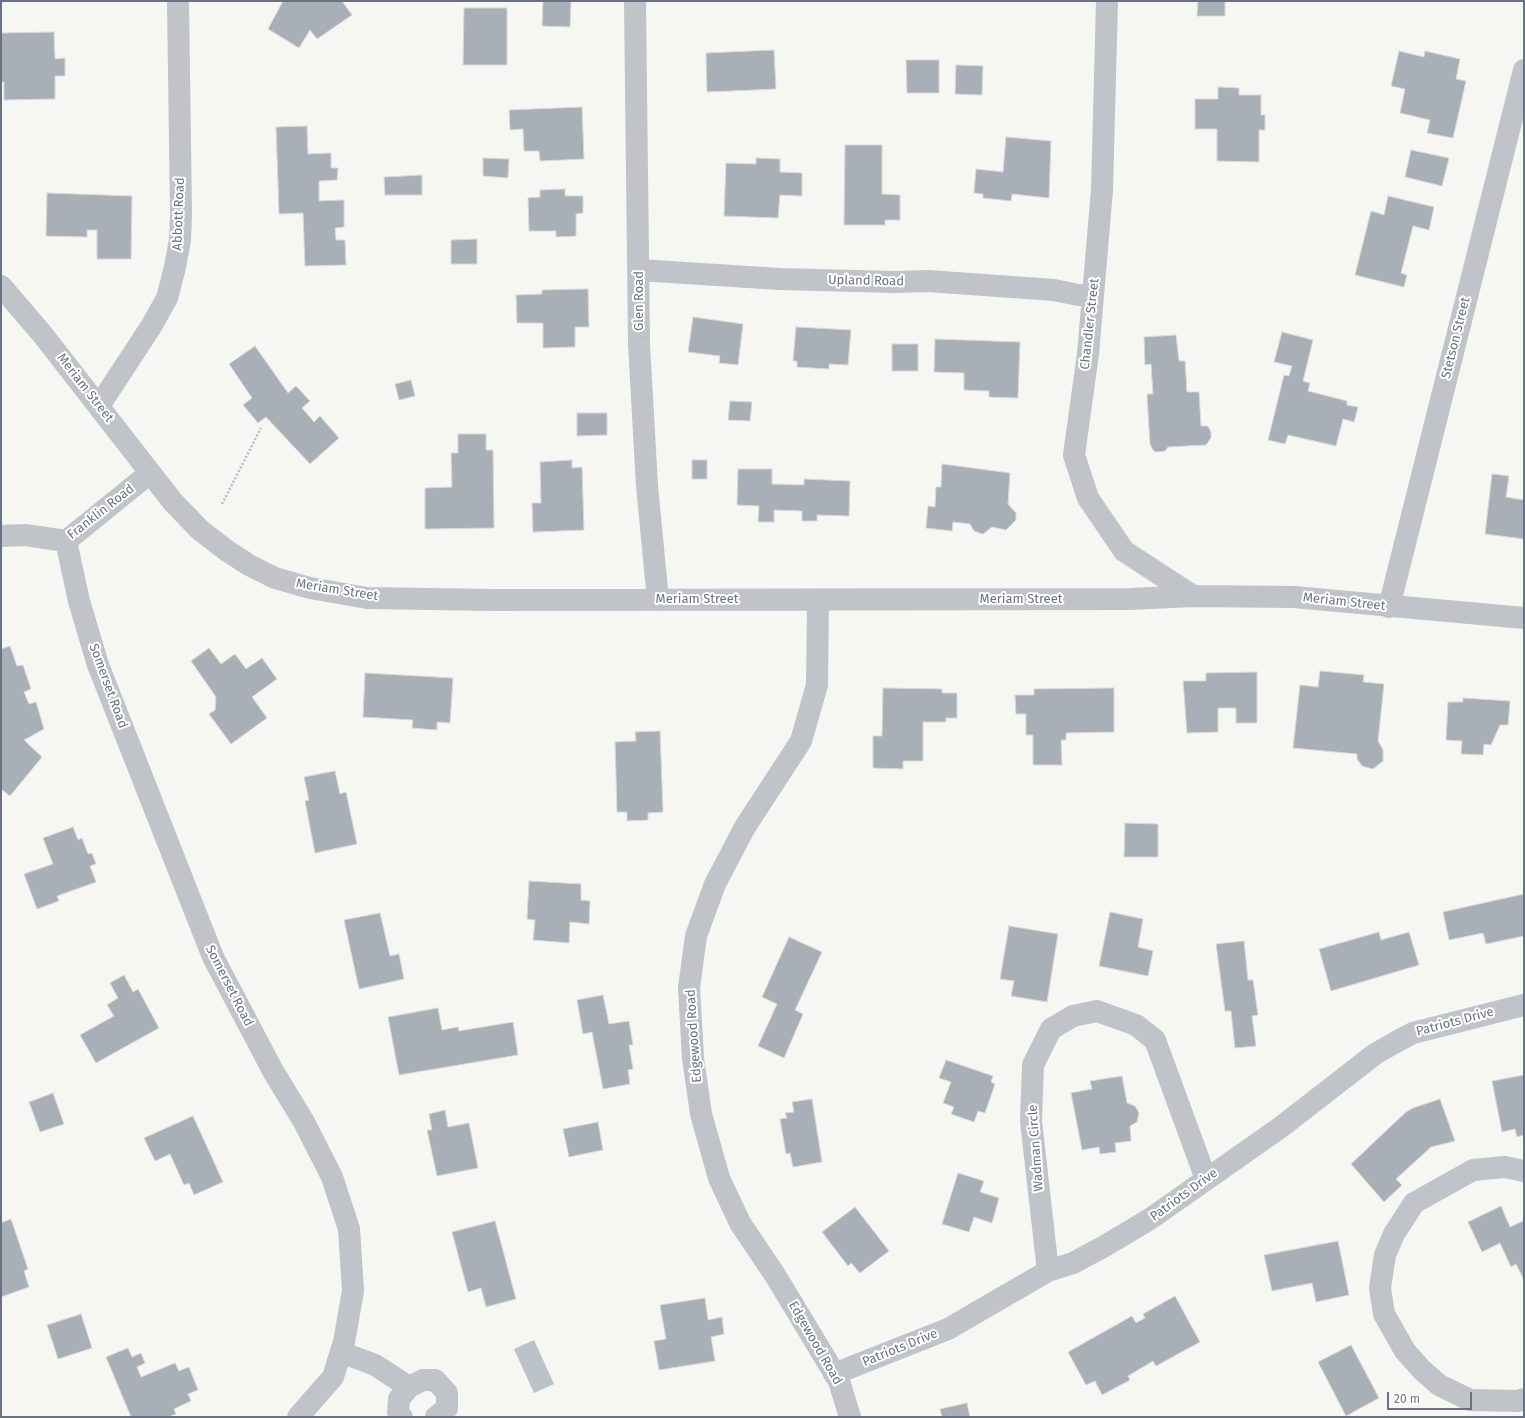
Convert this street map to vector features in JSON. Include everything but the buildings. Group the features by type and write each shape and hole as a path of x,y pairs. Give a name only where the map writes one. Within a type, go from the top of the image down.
{"street":[{"name":"Abbott Road","path":"99,406 152,325 167,298 175,268 180,240 181,214 178,1"},
{"name":"Glen Road","path":"635,1 639,344 646,466 658,600"},
{"name":"Chandler Street","path":"1107,1 1102,190 1088,354 1074,455 1088,498 1124,551 1193,596"},
{"name":"Stetson Street","path":"1389,607 1524,70"},
{"name":"Upland Road","path":"639,270 779,279 895,282 928,281 1054,290 1078,295 1093,295"},
{"name":"Meriam Street","path":"1,286 43,335 173,502 194,524 226,550 249,565 276,578 310,588 367,598 492,600 1123,599 1193,596 1294,597 1389,607 1524,618"},
{"name":"Franklin Road","path":"1,536 24,535 66,541 150,473"},
{"name":"Somerset Road","path":"66,541 77,594 98,665 213,957 272,1071 304,1122 332,1177 349,1229 353,1291 344,1342 333,1377 298,1417"},
{"name":"Edgewood Road","path":"818,600 818,685 801,741 745,827 715,884 696,936 689,988 694,1058 701,1114 719,1178 740,1223 775,1274 838,1381 850,1417"},
{"name":"Patriots Drive","path":"834,1374 948,1329 1048,1270 1072,1263 1103,1247 1150,1219 1281,1127 1375,1054 1396,1042 1413,1033 1524,1005"},
{"name":"Wadman Circle","path":"1048,1270 1031,1121 1033,1065 1051,1029 1073,1016 1097,1011 1136,1025 1155,1040 1206,1179"},
{"path":"1524,1171 1505,1168 1473,1170 1414,1203 1394,1234 1384,1255 1380,1288 1384,1314 1405,1351 1422,1370 1440,1385 1470,1400 1518,1402 1524,1399"},
{"path":"341,1352 375,1365 409,1388"},
{"path":"402,1417 398,1412 399,1399 409,1388 423,1380 434,1380 447,1393 447,1408 436,1417"}],"path":[{"path":"222,504 261,428"}],"shaded area":[{"path":"534,1340 554,1384 534,1393 514,1349"}]}
